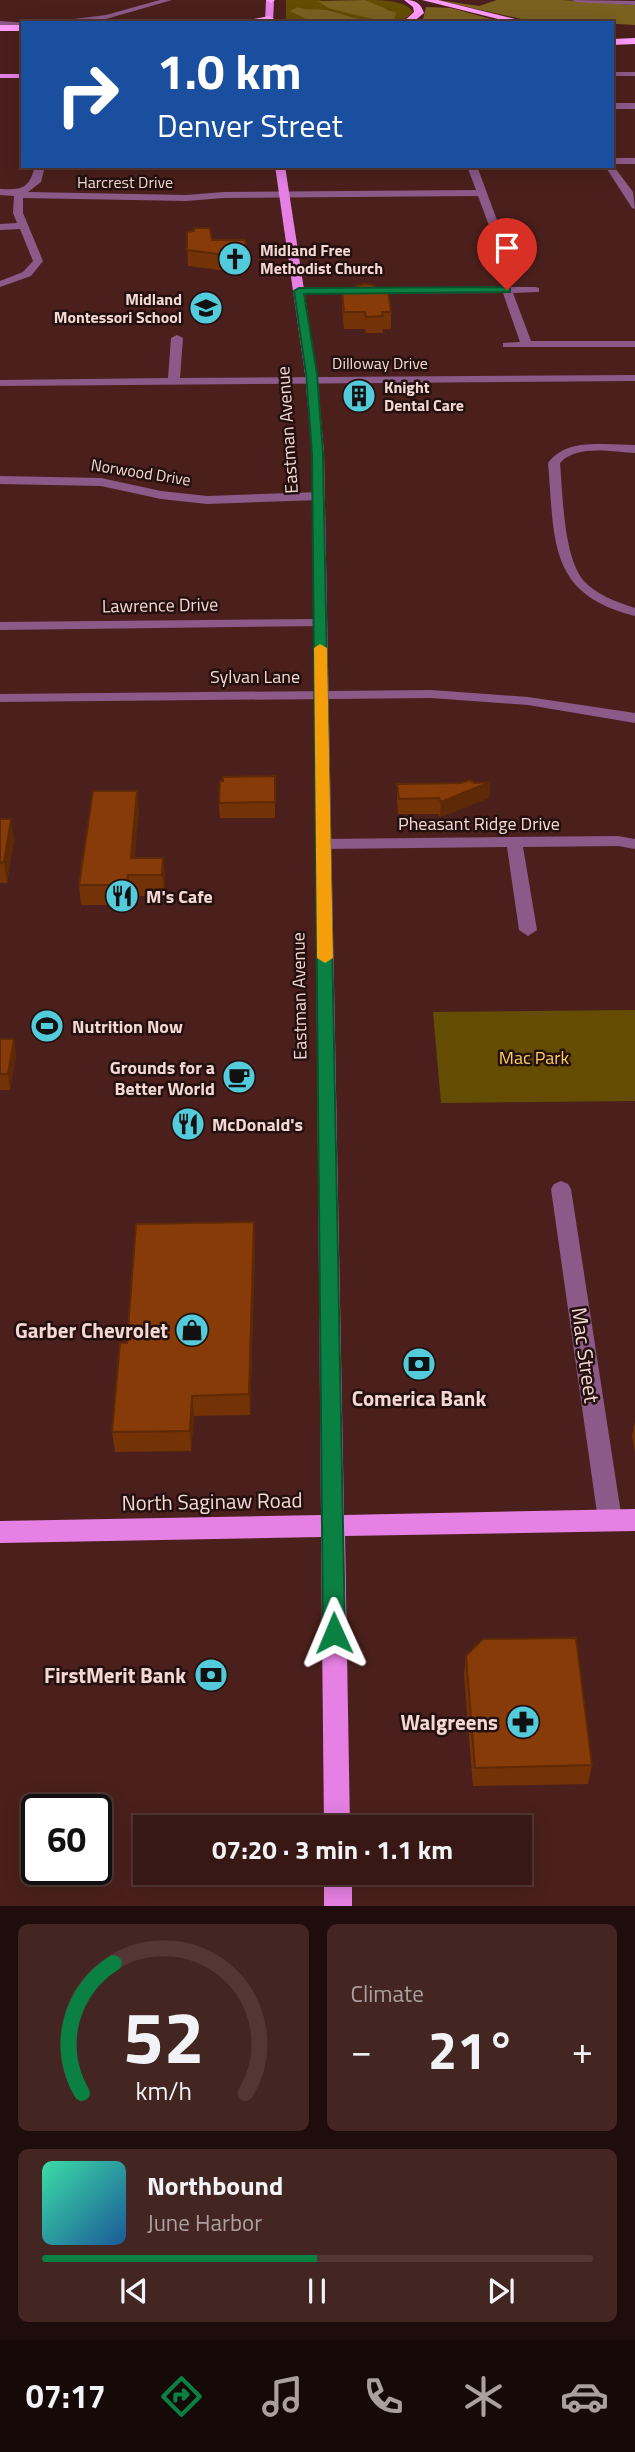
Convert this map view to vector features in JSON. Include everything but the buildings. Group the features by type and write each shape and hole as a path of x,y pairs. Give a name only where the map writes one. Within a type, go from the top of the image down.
{"highway":[{"path":"408,0 417,6 419,13 409,21"},
{"path":"426,0 518,21"},
{"path":"0,26 21,25"},
{"path":"614,32 635,36"},
{"path":"0,34 21,34"},
{"path":"614,40 635,36"}],"main road":[{"path":"269,21 270,0"},
{"path":"0,76 21,76"},
{"name":"Eastman Avenue","path":"280,168 312,379 318,496 337,1815"},
{"name":"North Saginaw Road","path":"0,1531 635,1520"},
{"path":"338,1885 338,1906"}],"street":[{"path":"70,21 106,18 168,0"},
{"path":"576,0 635,3"},
{"path":"614,74 635,74"},
{"path":"614,106 635,106"},
{"path":"614,161 635,161"},
{"path":"0,197 19,195 36,182 40,168"},
{"path":"473,168 499,239"},
{"path":"610,168 635,206"},
{"path":"0,192 19,195"},
{"name":"Harcrest Drive","path":"19,195 186,198 285,194 482,193"},
{"path":"5,282 30,271 38,261 22,226 17,208 19,195"},
{"path":"0,227 22,226"},
{"path":"507,290 527,345"},
{"path":"299,291 534,290"},
{"path":"174,381 177,338"},
{"path":"507,345 635,344"},
{"name":"Dilloway Drive","path":"0,383 635,378"},
{"path":"635,449 577,449 564,452 554,463 560,517 570,569 577,581 592,595 635,612"},
{"name":"Norwood Drive","path":"0,480 100,482 161,495 207,500 318,496"},
{"name":"Lawrence Drive","path":"0,626 320,623"},
{"name":"Sylvan Lane","path":"0,698 430,694 485,697 635,718"},
{"name":"Pheasant Ridge Drive","path":"323,844 618,841 635,844"},
{"path":"514,842 528,930"},
{"name":"Mac Street","path":"561,1189 610,1520"}],"green space":[{"path":"286,0 319,0 374,18 362,19 328,10 298,7 293,12 308,21 286,21"},
{"path":"365,0 399,3 413,12 404,20 392,21 394,20 391,10"},
{"name":"Mac Park","path":"635,1010 635,1101 441,1103 433,1012"}],"shaded area":[{"path":"365,0 396,13 392,21 304,21 308,20 290,11 298,7 323,9 355,18 372,19 328,8 318,1"},
{"path":"437,0 479,6 497,0 562,0 635,5 635,25 614,24 614,21 530,21"},
{"path":"426,7 451,8 499,21 426,21 423,19"}],"slow traffic":[{"path":"320,648 325,958"}],"place":[{"name":"Midland Free Methodist Church","path":"235,259"},
{"name":"Midland Montessori School","path":"206,308"},
{"name":"Knight Dental Care","path":"359,396"},
{"name":"M's Cafe","path":"122,896"},
{"name":"Nutrition Now","path":"47,1026"},
{"name":"Grounds for a Better World","path":"239,1077"},
{"name":"McDonald's","path":"188,1124"},
{"name":"Garber Chevrolet","path":"192,1330"},
{"name":"Comerica Bank","path":"419,1364"},
{"name":"FirstMerit Bank","path":"211,1675"},
{"name":"Walgreens","path":"523,1722"}],"route":[{"path":"334,1633 318,453 316,413 299,291 507,290"}]}
